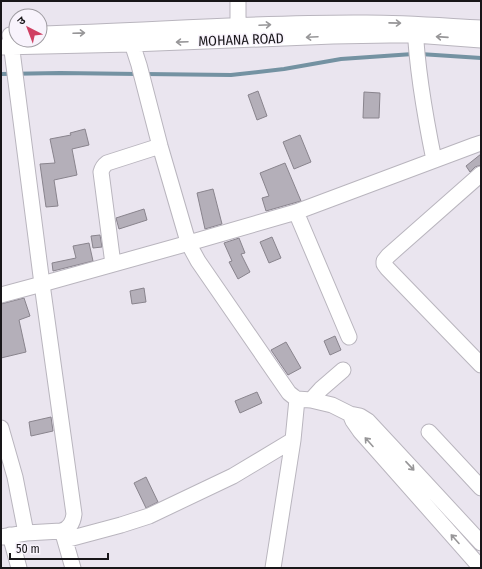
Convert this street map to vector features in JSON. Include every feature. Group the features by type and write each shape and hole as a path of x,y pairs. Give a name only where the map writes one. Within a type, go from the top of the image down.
{"street":[{"path":"238,1 238,33"},
{"name":"MOHANA ROAD","path":"416,42 481,28"},
{"name":"MOHANA ROAD","path":"48,38 238,33 333,36 416,42 481,40"},
{"name":"MOHANA ROAD","path":"48,34 130,37"},
{"path":"130,37 189,243 198,260 288,393 294,398 332,405 350,414 360,416 368,421 481,543"},
{"path":"416,42 424,106 434,160"},
{"path":"10,48 17,83 42,284 74,514 74,519 69,528 65,530 63,536 73,568"},
{"path":"1,295 296,212 481,144"},
{"path":"113,264 101,172 102,169 107,163 160,146"},
{"path":"481,174 388,256 384,261 384,264 481,365"},
{"path":"296,212 348,337"},
{"path":"273,568 293,440 304,399 321,389 343,370"},
{"path":"350,414 353,422 360,431 481,568"},
{"path":"1,428 14,477 26,533"},
{"path":"430,432 481,488"},
{"path":"19,568 6,536 26,533 63,536 121,526 149,516 233,476 293,440"}],"building":[{"path":"258,91 267,116 257,120 248,95"},
{"path":"364,92 380,93 379,118 363,118"},
{"path":"85,129 89,145 72,149 77,175 54,180 58,206 46,207 40,164 55,163 50,139 71,135 70,133"},
{"path":"300,135 311,162 294,169 283,142"},
{"path":"481,154 481,165 475,167 470,172 466,166"},
{"path":"285,163 301,201 266,211 262,198 269,196 260,173"},
{"path":"213,189 222,224 205,229 197,193"},
{"path":"144,209 147,220 119,229 116,218"},
{"path":"100,235 102,247 93,248 91,236"},
{"path":"272,237 281,258 269,263 260,242"},
{"path":"239,238 245,253 241,254 250,272 238,279 229,262 232,261 224,243"},
{"path":"89,243 93,261 53,271 52,263 76,258 73,246"},
{"path":"144,288 146,302 132,304 130,291"},
{"path":"24,298 30,316 19,320 26,352 1,358 1,304"},
{"path":"335,336 341,350 330,355 324,341"},
{"path":"286,342 301,368 288,375 271,350"},
{"path":"257,392 262,403 240,413 235,401"},
{"path":"51,417 53,431 31,436 29,422"},
{"path":"146,477 158,502 146,508 134,483"}],"waterway":[{"path":"145,74 231,75 284,69 341,59 413,54"},
{"path":"420,54 481,58"},
{"path":"1,74 139,74"}]}
